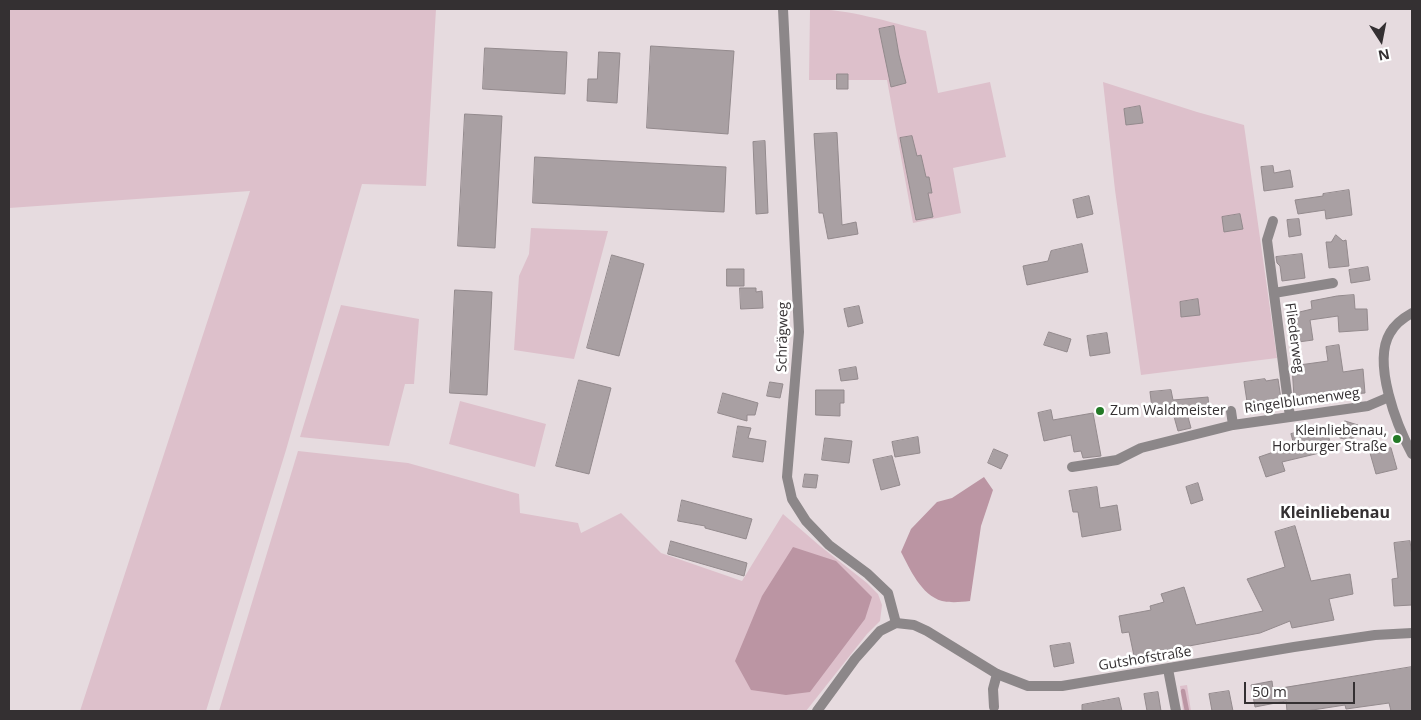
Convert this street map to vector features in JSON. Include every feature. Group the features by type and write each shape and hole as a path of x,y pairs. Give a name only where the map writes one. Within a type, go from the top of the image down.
{"street":[{"name":"Schrägweg","path":"783,9 799,332 787,476 792,499 806,522 830,545 868,574 888,593 896,623"},
{"name":"Fliederweg","path":"1273,221 1267,240 1290,417"},
{"name":"Fliederweg","path":"1274,293 1333,283"},
{"path":"1412,313 1402,318 1389,334 1384,368 1390,397 1403,436 1412,454"},
{"name":"Ringelblumenweg","path":"1072,468 1117,460 1141,448 1233,425 1368,406 1390,397"},
{"path":"1231,411 1233,425"},
{"name":"Gutshofstraße","path":"896,623 914,625 927,631 997,674 1028,686 1062,686 1294,647 1374,635 1412,633"},
{"path":"817,711 855,659 880,630 896,623"},
{"path":"1168,669 1176,711"},
{"path":"994,707 993,689 997,674"}],"shaded area":[{"path":"9,9 436,9 426,186 362,184 286,450 206,711 80,711 250,191 9,208"},
{"path":"810,9 840,11 926,31 938,93 990,82 1006,157 953,168 961,213 913,223 887,80 809,80"},
{"path":"1103,82 1244,125 1277,358 1141,375 1115,190"},
{"path":"531,228 608,231 574,359 514,350 519,276 529,254"},
{"path":"341,305 419,319 414,384 405,384 389,446 300,437"},
{"path":"460,401 546,424 535,467 449,444"},
{"path":"298,451 408,463 519,494 520,513 578,523 581,533 621,513 661,553 742,581 783,514 878,594 882,605 880,621 867,634 806,711 219,711"},
{"path":"984,477 993,490 981,526 970,601 942,601 935,598 922,587 901,552 911,529 937,502 952,498"},
{"path":"793,547 836,561 872,597 865,619 810,692 786,695 751,690 735,661 762,596"},
{"path":"1187,685 1191,711 1183,711 1180,686"}],"building":[{"path":"894,26 906,83 891,87 879,29"},
{"path":"651,46 734,51 728,134 647,128"},
{"path":"485,48 567,52 565,94 483,89"},
{"path":"599,52 620,53 617,103 587,101 588,79 597,79"},
{"path":"837,74 848,74 848,89 837,89"},
{"path":"1140,106 1143,123 1126,125 1124,109"},
{"path":"465,114 502,116 495,248 458,246"},
{"path":"837,133 842,225 856,222 858,234 828,239 823,213 819,213 814,134"},
{"path":"912,136 917,156 921,155 926,177 929,177 932,193 928,193 933,217 916,220 900,138"},
{"path":"765,141 768,213 756,214 753,142"},
{"path":"535,157 726,167 724,212 533,203"},
{"path":"1273,166 1274,173 1290,170 1293,187 1264,191 1261,167"},
{"path":"1349,190 1352,215 1326,219 1325,210 1298,214 1295,200"},
{"path":"1089,196 1093,214 1077,218 1073,200"},
{"path":"1240,214 1243,229 1224,232 1222,217"},
{"path":"1299,219 1301,235 1289,237 1287,220"},
{"path":"1336,235 1343,241 1346,240 1349,266 1329,268 1326,242 1331,242"},
{"path":"1082,244 1088,272 1027,285 1023,266 1048,261 1051,251"},
{"path":"1302,254 1305,278 1282,281 1280,266 1277,263 1276,257"},
{"path":"612,255 644,264 619,356 587,348"},
{"path":"1368,267 1370,280 1351,283 1349,270"},
{"path":"727,269 744,269 744,286 727,286"},
{"path":"740,288 756,288 756,292 762,291 763,308 741,309"},
{"path":"455,290 492,292 487,395 450,393"},
{"path":"1354,295 1355,309 1367,309 1368,330 1339,332 1338,316 1310,320 1313,340 1291,343 1287,315 1312,309 1311,301"},
{"path":"1198,299 1200,315 1181,317 1180,302"},
{"path":"859,306 863,323 848,327 844,309"},
{"path":"1049,332 1071,339 1067,352 1044,345"},
{"path":"1107,333 1110,353 1090,356 1087,336"},
{"path":"1339,345 1343,372 1363,369 1365,393 1341,395 1340,390 1294,397 1292,366 1328,361 1326,347"},
{"path":"856,367 858,379 841,381 839,370"},
{"path":"1265,379 1266,381 1278,379 1281,399 1276,400 1277,404 1248,408 1244,382"},
{"path":"579,380 611,388 589,474 556,466"},
{"path":"770,382 783,384 780,398 767,396"},
{"path":"816,390 844,390 844,403 840,403 840,416 816,415"},
{"path":"1171,390 1173,400 1208,397 1209,408 1186,410 1191,428 1178,431 1173,413 1153,416 1150,392"},
{"path":"723,393 758,403 755,415 747,415 747,421 718,413"},
{"path":"1051,410 1053,420 1093,413 1101,456 1083,458 1081,451 1074,452 1071,435 1044,441 1038,413"},
{"path":"1345,421 1358,425 1353,441 1340,438"},
{"path":"738,426 751,428 748,438 766,441 763,462 733,457"},
{"path":"1326,426 1332,450 1282,462 1285,471 1266,477 1259,457 1294,445 1291,434"},
{"path":"918,437 920,453 895,457 892,442"},
{"path":"825,438 852,441 849,463 822,460"},
{"path":"1391,448 1397,469 1376,474 1370,453"},
{"path":"994,449 1008,455 1001,469 988,463"},
{"path":"892,456 900,485 881,490 873,460"},
{"path":"805,474 818,475 816,488 803,487"},
{"path":"1198,483 1203,500 1191,504 1186,487"},
{"path":"1097,487 1100,508 1117,505 1121,530 1082,537 1078,512 1073,512 1069,491"},
{"path":"682,500 752,519 746,539 705,528 705,526 678,521"},
{"path":"1295,526 1311,581 1350,574 1353,594 1329,599 1334,620 1292,628 1290,621 1260,633 1134,656 1129,632 1122,633 1119,616 1151,610 1150,606 1164,602 1161,594 1184,587 1196,625 1263,611 1247,579 1285,567 1275,532"},
{"path":"671,541 747,563 744,576 668,554"},
{"path":"1410,541 1412,556 1412,605 1394,606 1392,579 1398,578 1394,543"},
{"path":"1070,643 1074,663 1054,667 1050,646"},
{"path":"1412,667 1412,711 1391,711 1389,703 1346,709 1345,705 1306,711 1287,711 1286,701 1255,707 1251,685 1272,681 1273,689"},
{"path":"1229,691 1233,711 1212,711 1209,694"},
{"path":"1158,692 1161,711 1147,711 1144,694"},
{"path":"1119,698 1122,711 1082,711 1082,705"}],"waterway":[{"path":"1183,691 1187,711"}],"place":[{"name":"Zum Waldmeister","path":"1100,411"},
{"name":"Kleinliebenau, Horburger Straße","path":"1397,439"}],"district":[{"name":"Kleinliebenau","path":"1335,513"}]}
